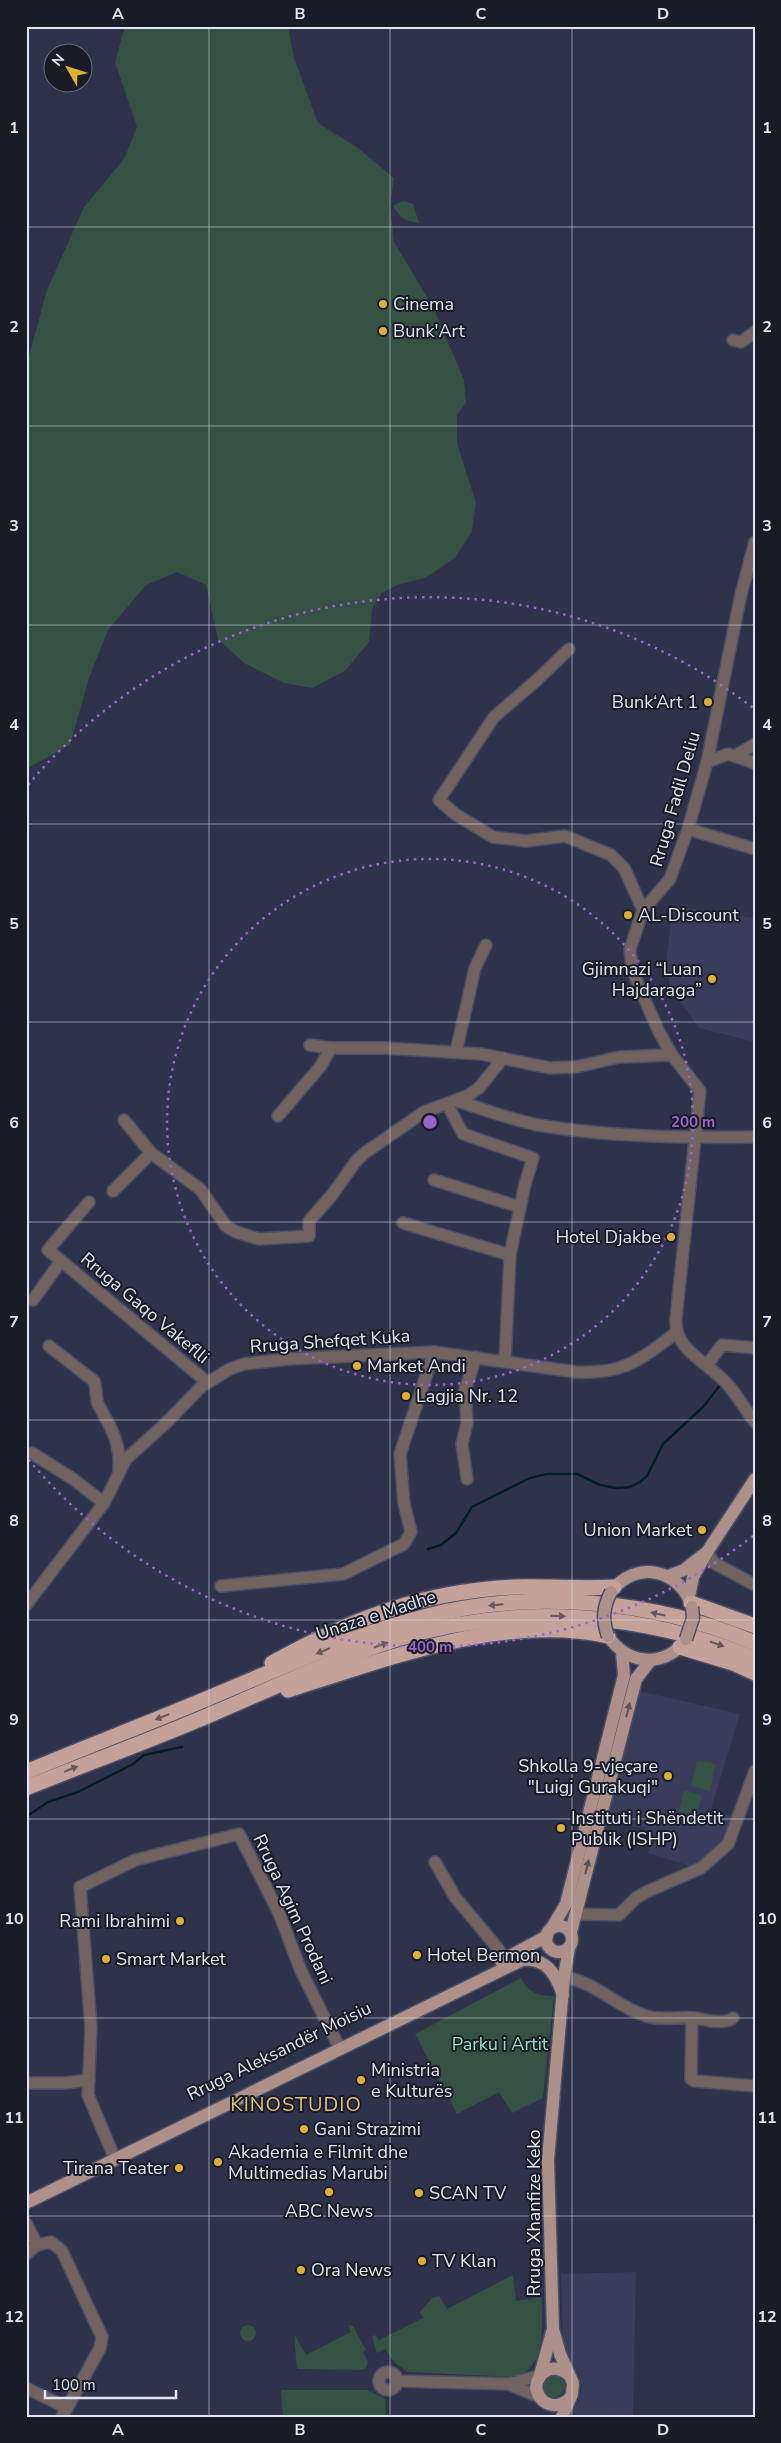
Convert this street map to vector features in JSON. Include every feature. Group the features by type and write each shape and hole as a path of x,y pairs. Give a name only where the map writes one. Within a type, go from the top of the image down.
{"highway":[{"path":"207,1699 319,1636 392,1608 439,1597 513,1587 612,1589"},
{"name":"Unaza e Madhe","path":"26,1772 364,1635 428,1616 482,1606 557,1602 624,1608 656,1613 701,1624 755,1643"},
{"path":"690,1602 755,1626"},
{"path":"26,1788 210,1714 346,1656 433,1629 508,1618 554,1616 625,1622 698,1638 755,1659"},
{"path":"210,1714 413,1651 474,1637 569,1630 608,1636"},
{"path":"680,1648 726,1661 755,1672"}],"main road":[{"path":"690,1602 681,1586 668,1576 654,1572 636,1573 628,1576 612,1589 604,1610 603,1619 608,1636 622,1652 634,1658 650,1661 665,1657 680,1648 691,1629 690,1602 693,1577 755,1479"},
{"path":"668,1576 684,1570 710,1548"},
{"path":"564,1977 550,1941 564,1909 573,1879 624,1675 622,1652"},
{"name":"Rruga Xhanfize Keko","path":"568,2374 553,2329 548,2160 564,1977 569,1948 572,1943 571,1932 575,1914 636,1678 650,1661"},
{"path":"522,1960 550,1941 563,1926 571,1932"},
{"path":"550,1941 560,1952 569,1948"},
{"name":"Rruga Aleksandër Moisiu","path":"26,2195 526,1948 550,1941"},
{"path":"522,1960 537,1960 546,1965 555,1975 563,1995"},
{"name":"Rruga Aleksandër Moisiu","path":"26,2203 522,1960"},
{"name":"Rruga Xhanfize Keko","path":"540,2376 553,2329"},
{"path":"548,2417 536,2387 540,2376 554,2368 568,2374 574,2388 562,2417"},
{"path":"540,2398 550,2405 556,2406 570,2398"}],"street":[{"path":"732,340 741,342 755,332"},
{"name":"Rruga Fadil Deliu","path":"676,1333 700,1091 672,1055 654,1021 637,982 630,958 631,941 643,910 670,878 688,829 706,762 741,594 755,542"},
{"path":"569,648 538,679 494,716 439,800 454,814 493,837 526,841 565,836 611,855 624,868 643,910"},
{"path":"735,756 755,744"},
{"path":"706,762 723,755 735,756 755,763"},
{"path":"688,829 755,849"},
{"path":"456,1052 475,968 486,945"},
{"path":"310,1045 331,1048 456,1052 503,1058 550,1068 563,1068 618,1057 672,1055"},
{"path":"278,1116 312,1077 331,1048"},
{"path":"124,1120 151,1153 200,1189 209,1198 226,1226 236,1232 259,1239 309,1236 309,1221 332,1195 356,1161 424,1112 452,1102 478,1088 503,1058"},
{"path":"452,1102 536,1124 633,1135 695,1138 755,1137"},
{"path":"452,1102 463,1134 533,1158 510,1255 505,1362"},
{"path":"112,1191 151,1153"},
{"path":"434,1180 520,1207"},
{"name":"Rruga Gaqo Vakeflli","path":"89,1202 48,1250 207,1382"},
{"path":"403,1223 510,1255"},
{"name":"Rruga Gaqo Vakeflli","path":"33,1300 61,1261"},
{"path":"676,1333 686,1349 723,1380 755,1422"},
{"name":"Rruga Shefqet Kuka","path":"26,1605 104,1503 119,1469 135,1450 207,1382 230,1369 265,1361 434,1352 576,1372 611,1372 635,1363 676,1333"},
{"path":"707,1365 722,1345 755,1348"},
{"path":"49,1346 94,1381 98,1403 115,1435 120,1457 119,1469"},
{"path":"221,1586 343,1574 404,1544 411,1532 404,1503 400,1464 402,1443 434,1352"},
{"path":"466,1479 462,1444 467,1423 465,1390 476,1357"},
{"path":"32,1453 73,1479 104,1503"},
{"path":"710,1548 714,1563 755,1585"},
{"path":"575,1914 619,1915 636,1898 646,1892 701,1868 731,1840 755,1771"},
{"name":"Rruga Agim Prodani","path":"89,2080 91,2028 80,1887 135,1860 239,1834 279,1913 301,1971 337,2043"},
{"path":"435,1862 456,1897 500,1951"},
{"path":"564,1977 592,1985 622,2006 649,2017 692,2018 725,2022 733,2018"},
{"path":"692,2018 691,2079 695,2081 755,2086"},
{"path":"26,2082 65,2083 89,2080 89,2101 112,2152"},
{"path":"26,2223 37,2245"},
{"path":"26,2254 37,2245 51,2242 62,2251 102,2337 100,2348 64,2413 26,2388"},
{"path":"397,2381 509,2384 540,2376"},
{"path":"509,2384 524,2389 540,2398"}],"shaded area":[{"name":"Gjimnazi “Luan Hajdaraga”","path":"673,906 755,918 755,1042 699,1028 670,987 666,962"},
{"name":"Shkolla 9-vjeçare \"Luigj Gurakuqi\"","path":"639,1691 740,1714 710,1812 734,1816 726,1844 693,1867 648,1853 653,1832 604,1818"},
{"path":"636,2272 633,2417 568,2417 579,2400 582,2387 579,2375 568,2362 563,2351 561,2274"}],"green space":[{"path":"125,26 288,26 294,58 318,123 358,148 394,178 390,206 394,242 433,307 464,380 466,403 457,415 457,443 476,503 472,531 455,558 425,578 397,585 382,593 372,609 369,642 345,671 312,688 284,683 244,663 218,639 206,585 177,572 146,585 108,630 89,678 70,745 26,769 26,367 47,290 84,207 124,159 137,127 115,62"},
{"path":"403,201 413,204 419,223 403,218 393,206"},
{"path":"697,1760 716,1764 710,1791 691,1786"},
{"path":"684,1790 702,1795 694,1827 676,1822"},
{"name":"Parku i Artit","path":"521,1978 534,1993 554,1996 543,2098 512,2113 499,2092 457,2114 415,2034"},
{"path":"513,2275 516,2301 542,2297 542,2331 538,2354 526,2371 516,2377 408,2372 395,2363 385,2349 377,2353 372,2337 375,2335 379,2340 423,2318 420,2312 432,2298 439,2296 447,2309"},
{"path":"248,2325 256,2333 248,2341 240,2333"},
{"path":"348,2325 353,2326 366,2350 363,2352 368,2362 366,2368 362,2370 297,2369 294,2334 306,2355 351,2332"},
{"path":"554,2375 562,2378 565,2386 562,2394 554,2397 546,2394 543,2386 546,2378"},
{"path":"281,2390 368,2390 385,2399 386,2417 283,2417"}],"waterway":[{"path":"428,1549 441,1545 456,1533 472,1507 530,1478 547,1474 577,1474 600,1485 616,1488 630,1487 640,1482 647,1476 663,1444 703,1407 721,1384"},
{"path":"26,1817 48,1802 78,1792 133,1764 144,1755 182,1747"}],"place":[{"name":"Cinema","path":"383,304"},
{"name":"Bunk'Art","path":"383,331"},
{"name":"Bunk‘Art 1","path":"708,702"},
{"name":"AL-Discount","path":"628,915"},
{"name":"Gjimnazi “Luan Hajdaraga”","path":"712,979"},
{"name":"Hotel Djakbe","path":"671,1237"},
{"name":"Market Andi","path":"357,1366"},
{"name":"Lagjia Nr. 12","path":"406,1396"},
{"name":"Union Market","path":"702,1530"},
{"name":"Shkolla 9-vjeçare \"Luigj Gurakuqi\"","path":"668,1776"},
{"name":"Instituti i Shëndetit Publik (ISHP)","path":"561,1828"},
{"name":"Rami Ibrahimi","path":"180,1921"},
{"name":"Hotel Bermon","path":"417,1955"},
{"name":"Smart Market","path":"106,1959"},
{"name":"Ministria e Kulturës","path":"361,2080"},
{"name":"Gani Strazimi","path":"304,2129"},
{"name":"Akademia e Filmit dhe Multimedias Marubi","path":"218,2162"},
{"name":"Tirana Teater","path":"179,2168"},
{"name":"ABC News","path":"329,2192"},
{"name":"SCAN TV","path":"419,2193"},
{"name":"TV Klan","path":"422,2261"},
{"name":"Ora News","path":"301,2270"}],"district":[{"name":"KINOSTUDIO","path":"296,2104"}]}
